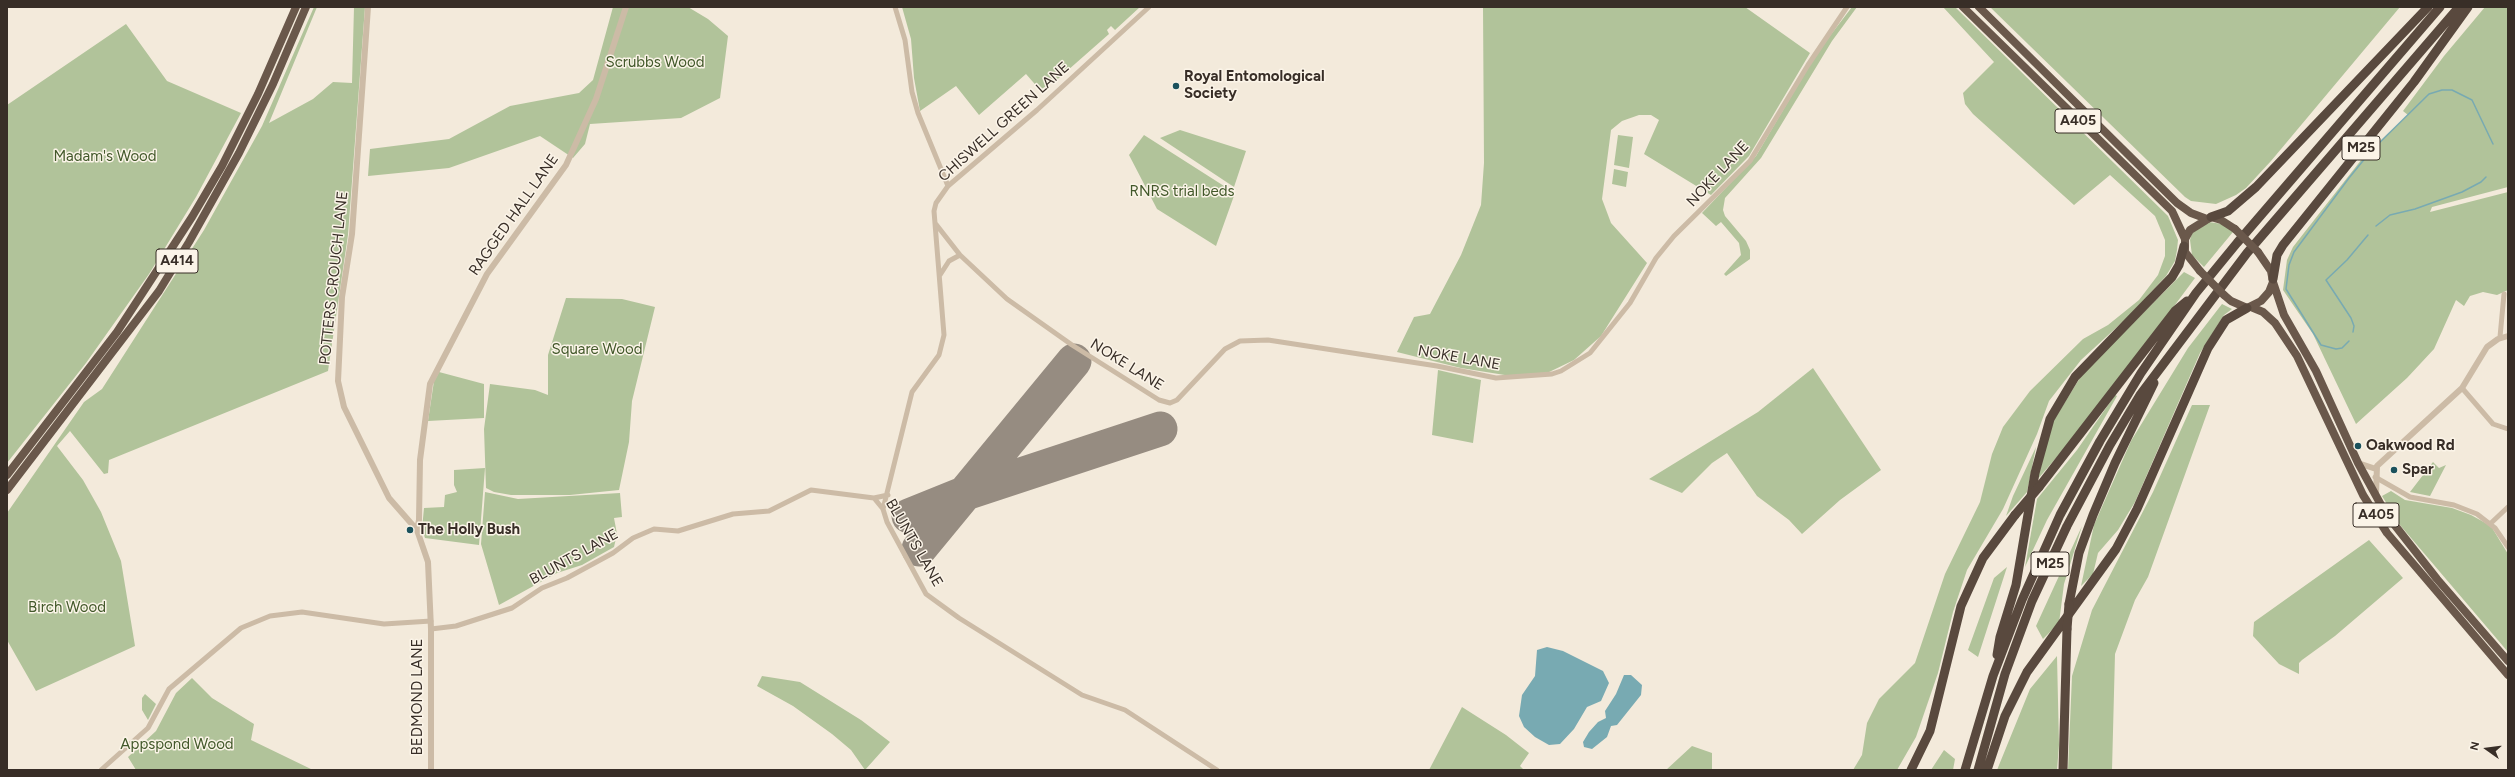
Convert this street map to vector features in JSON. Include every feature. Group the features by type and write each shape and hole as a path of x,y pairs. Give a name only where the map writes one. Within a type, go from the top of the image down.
{"highway":[{"name":"A414","path":"7,476 117,332 192,217 222,166 258,94 296,7"},
{"name":"A414","path":"7,490 150,302 189,242 239,153 273,84 306,7"},
{"name":"A405","path":"1964,7 2168,206 2180,223 2185,243"},
{"name":"A405","path":"1979,7 2177,203 2190,213 2209,218"},
{"path":"2249,307 2236,304 2224,295 2188,257 2185,243 2192,228 2209,218 2228,211 2256,187 2428,7"},
{"name":"M25","path":"1965,770 1993,676 2022,600 2060,515 2100,441 2141,373 2196,294 2255,221 2440,7"},
{"name":"M25","path":"1978,770 2005,674 2042,581 2067,526 2110,445 2140,395 2158,374 2212,296 2247,253 2459,7"},
{"name":"M25","path":"2273,280 2277,255 2283,245 2414,82 2460,22 2468,7"},
{"path":"1987,770 2005,716 2027,672 2107,564 2120,543 2137,509 2215,335 2221,325 2232,314 2249,307 2266,297 2273,280 2269,266 2258,252 2235,230 2221,220 2209,218"},
{"name":"M25","path":"1993,676 2000,637 2016,584 2023,551 2035,473 2050,420 2075,377 2172,278 2179,265 2185,243"},
{"name":"A405","path":"2273,280 2282,311 2316,371 2358,463 2377,500 2398,533 2508,661"},
{"path":"1911,770 1930,731 1961,606 1983,558 2015,515 2039,488 2175,311 2196,294"},
{"name":"A405","path":"2249,307 2263,312 2275,323 2298,356 2364,495 2388,533 2508,675"},
{"path":"2063,770 2067,629 2069,604 2075,571 2090,522 2115,463 2158,374"}],"street":[{"name":"POTTERS CROUCH LANE","path":"368,7 352,234 342,297 338,381 344,407 388,498 417,530"},
{"name":"RAGGED HALL LANE","path":"431,625 428,562 417,530 420,520 420,460 430,384 487,274 566,165 596,99 626,7"},
{"path":"895,7 905,40 912,92 918,113 948,186"},
{"name":"CHISWELL GREEN LANE","path":"883,509 888,495 912,392 939,355 944,335 935,223 936,203 948,186 1038,110 1149,7"},
{"name":"NOKE LANE","path":"935,223 960,255 1007,299 1066,341 1159,400 1170,403 1177,400 1225,349 1240,341 1268,340 1437,366 1496,378 1552,374 1561,371 1590,354 1630,302 1656,258 1674,236 1750,162 1808,65 1847,7"},
{"path":"940,275 949,261 960,255"},
{"path":"2500,337 2504,294"},
{"path":"2377,500 2375,477 2376,469 2379,464 2462,388 2482,353 2500,337 2508,336"},
{"path":"2462,388 2494,424 2508,429"},
{"path":"2358,463 2376,469"},
{"path":"2375,477 2404,495 2465,509 2490,524 2508,547"},
{"name":"BLUNTS LANE","path":"101,770 148,728 169,689 241,628 270,616 302,612 384,624 456,626 512,608 542,588 567,578 613,553 633,538 654,529 678,531 733,514 769,511 811,490 874,498 883,509 886,522 926,594 959,618 1082,695 1124,710 1217,770"},
{"path":"874,498 888,495"},
{"path":"2490,524 2508,507"},
{"name":"BEDMOND LANE","path":"431,625 431,770"}],"green space":[{"name":"Birch Wood","path":"314,7 317,7 269,123 313,99 333,82 352,83 354,7 365,7 348,235 328,371 109,460 108,473 104,474 70,431 57,446 83,480 101,512 121,561 135,646 36,691 7,640 7,513 84,402 102,389 204,230 262,126"},
{"name":"Scrubbs Wood","path":"613,7 688,7 708,19 728,36 720,98 681,118 590,124 585,144 573,158 540,136 449,168 368,176 370,149 449,139 510,106 579,93 593,80"},
{"path":"902,7 1140,7 1115,30 1111,26 1107,30 1109,34 1059,78 1040,90 1026,74 979,115 956,86 920,111 914,78 911,39"},
{"path":"1483,7 1745,7 1810,53 1749,156 1711,195 1644,154 1659,120 1651,115 1639,115 1622,121 1611,130 1602,199 1611,223 1647,263 1601,336 1574,360 1545,374 1511,376 1461,368 1397,352 1414,317 1430,314 1461,255 1481,205 1484,163"},
{"path":"1852,7 1857,7 1832,41 1761,158 1725,198 1723,210 1725,216 1746,241 1750,250 1750,259 1726,276 1724,274 1741,255 1739,243 1721,222 1716,226 1702,213 1756,156 1816,54"},
{"path":"1943,7 1955,7 2168,216 2178,240 2177,250 2175,261 2166,276 2130,315 2081,360 2049,401 2037,434 2003,509 1967,570 1953,612 1938,673 1916,737 1897,770 1853,770 1862,755 1867,723 1879,699 1915,663 1945,574 1980,502 1992,454 2003,427 2030,391 2083,339 2108,325 2139,300 2158,275 2165,256 2165,240 2155,216 2110,175 2074,205 1973,114 1965,104 1963,93 1994,62"},
{"path":"1990,7 2400,7 2271,161 2246,188 2236,195 2216,204 2191,201 2185,197"},
{"path":"2485,7 2508,7 2508,187 2432,207 2430,212 2508,192 2508,290 2497,295 2483,292 2470,296 2464,306 2456,300 2434,349 2407,378 2356,424 2313,334 2283,290 2287,260 2293,247 2365,155 2408,115 2403,111 2444,56"},
{"name":"Madam's Wood","path":"126,24 167,81 241,113 196,197 149,274 86,363 7,463 7,105"},
{"path":"1180,130 1246,151 1234,187 1160,138"},
{"name":"RNRS trial beds","path":"1144,135 1235,193 1216,246 1157,209 1129,155"},
{"path":"1618,135 1633,137 1629,168 1614,165"},
{"path":"1614,169 1628,172 1626,187 1612,184"},
{"path":"2209,222 2222,224 2233,232 2204,267 2192,255 2190,240 2192,233"},
{"path":"2184,272 2195,278 2093,415 2037,480 2052,423 2083,373"},
{"name":"Square Wood","path":"566,298 622,299 655,307 632,401 629,442 619,490 570,495 511,495 494,492 486,488 484,429 490,384 535,390 548,395 548,355"},
{"path":"2222,304 2232,309 2224,315 2200,353 2135,502 2118,530 2098,553 2093,574 2081,586 2094,525 2131,441 2188,348"},
{"path":"1813,368 1881,470 1840,500 1802,534 1789,520 1757,496 1727,453 1712,463 1682,493 1649,479 1758,412"},
{"path":"1438,370 1481,380 1473,443 1432,435"},
{"path":"439,372 484,384 484,418 428,421 434,381"},
{"path":"2115,395 2117,396 2047,520 2025,567 2037,499 2077,450"},
{"path":"2192,405 2210,405 2148,577 2135,600 2115,654 2112,770 2068,770 2072,676 2092,610 2153,492"},
{"path":"2036,447 2027,492 2006,516 2013,496"},
{"path":"2433,462 2439,468 2446,465 2430,496 2410,492"},
{"path":"485,468 479,545 425,538 422,529 424,508 444,507 445,495 457,492 454,485 454,470"},
{"path":"2391,491 2405,500 2452,508 2471,515 2491,526 2508,554 2508,652 2400,525 2382,496"},
{"path":"485,492 518,499 620,493 622,517 614,518 617,534 614,547 582,565 557,573 499,605 481,544"},
{"path":"2082,526 2064,584 2059,623 2043,639 2036,626"},
{"path":"2369,540 2403,578 2335,636 2302,660 2299,663 2299,674 2279,664 2253,636 2254,622"},
{"path":"2007,567 1978,657 1968,650 1994,578"},
{"path":"2057,656 2059,745 2057,770 1997,770 2030,689"},
{"path":"762,676 800,682 861,720 890,742 865,770 851,750 832,734 793,706 757,686"},
{"name":"Appspond Wood","path":"192,678 212,698 254,724 251,740 313,770 136,770 128,757 156,731 176,693"},
{"path":"145,694 156,704 148,720 142,710 142,698"},
{"path":"1462,707 1506,735 1529,753 1520,766 1524,770 1429,770"},
{"path":"1692,746 1712,753 1712,770 1666,770"},
{"path":"1944,750 1955,759 1953,770 1931,770"}],"water":[{"path":"1547,647 1563,651 1603,671 1609,683 1601,701 1587,707 1574,729 1560,744 1549,745 1535,737 1524,727 1519,716 1522,695 1535,676 1537,650"},
{"path":"1624,675 1631,675 1642,685 1641,695 1617,725 1611,726 1607,737 1592,749 1584,747 1583,742 1589,732 1598,722 1606,718 1605,711 1616,694"}],"waterway":[{"path":"2349,341 2342,348 2336,349 2321,345 2286,289 2289,265 2294,252 2371,151 2429,94 2442,90 2452,90 2472,100 2493,144"},
{"path":"2376,226 2390,215 2415,209 2462,192 2481,182 2486,177"},
{"path":"2353,332 2354,326 2351,318 2326,280 2347,260 2368,235"}],"runway":[{"path":"919,549 1074,361"},
{"path":"909,516 966,493 1160,429"}],"place":[{"name":"Royal Entomological Society","path":"1176,86"},
{"name":"Oakwood Rd","path":"2358,446"},
{"name":"Spar","path":"2394,470"},
{"name":"The Holly Bush","path":"410,530"}]}
